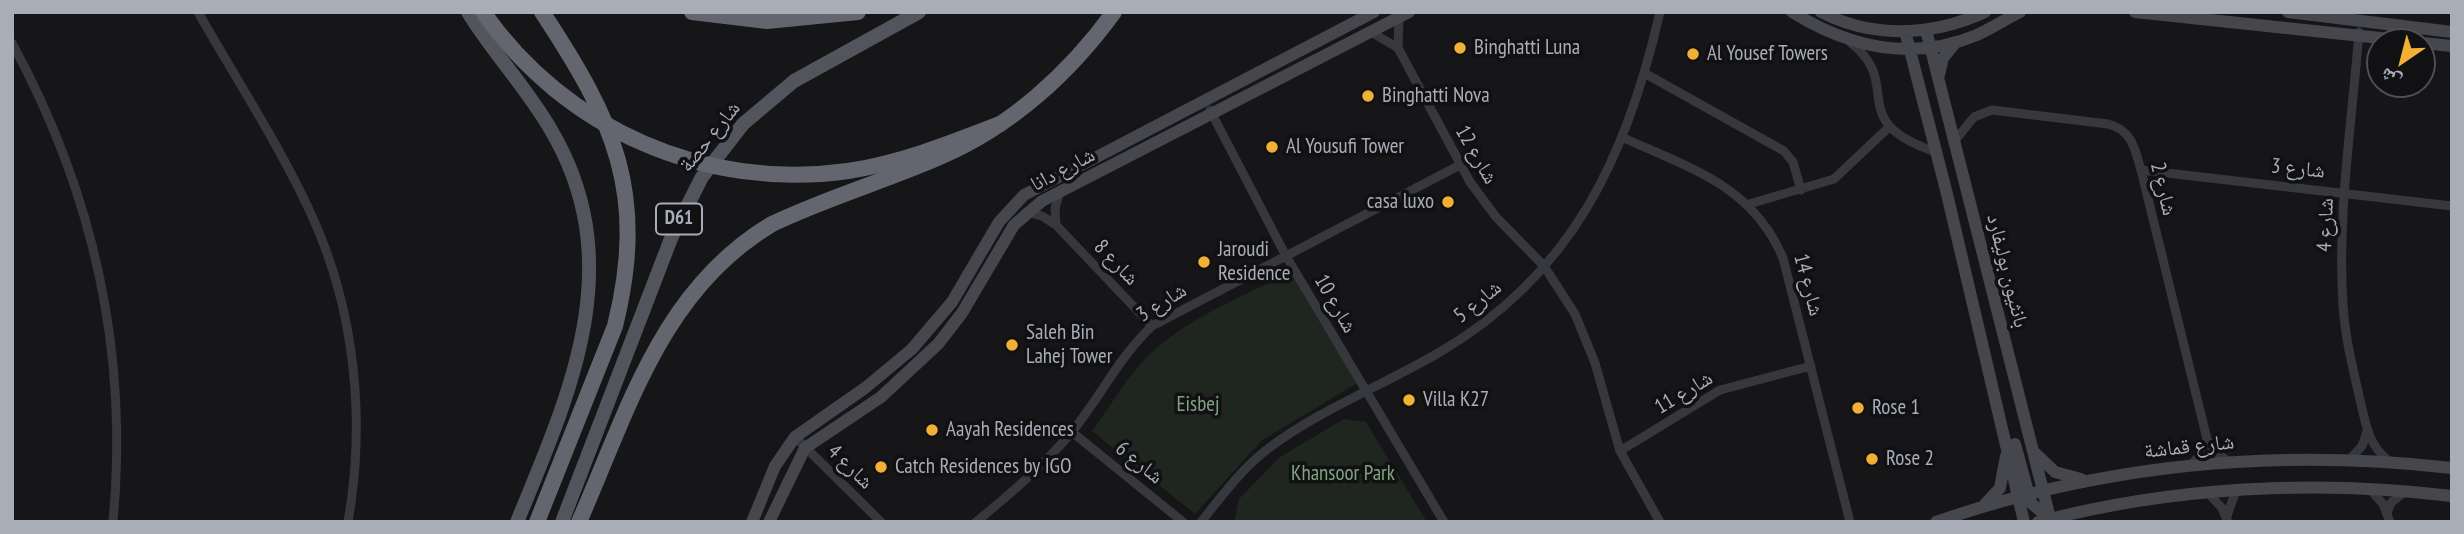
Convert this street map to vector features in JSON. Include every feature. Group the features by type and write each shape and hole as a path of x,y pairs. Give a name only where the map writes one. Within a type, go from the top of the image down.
{"highway":[{"path":"483,12 526,63 573,106 629,138 721,168 785,175 850,171 913,156 1000,124"},
{"path":"537,522 615,326 623,296 628,234 620,168 610,134 579,69 542,12"},
{"path":"692,12 767,21 858,12"},
{"path":"579,522 669,323 697,285 750,237 791,215 939,158 1000,124 1046,89 1086,47 1114,12"}],"main road":[{"path":"468,12 552,131 569,169 581,211 589,260 585,331 547,449 517,522"},
{"name":"شارع حصة","path":"562,522 672,236 708,167 743,124 794,80 919,12"}],"street":[{"path":"198,12 302,194 338,289 353,364 356,415 355,466 348,522"},
{"name":"شارع دانا","path":"752,522 775,466 795,437 865,388 912,349 953,302 999,222 1024,195 1374,12"},
{"name":"شارع 5","path":"1201,522 1236,480 1266,451 1467,334 1514,297 1544,266 1587,208 1624,138 1646,74 1660,12"},
{"path":"1792,12 1813,26 1850,41 1909,48 1956,42 1993,28 2020,12"},
{"path":"1821,12 1852,26 1905,31 1948,26 1985,12"},
{"path":"2135,12 2366,35"},
{"path":"2288,12 2452,32"},
{"name":"شارع دانا","path":"805,448 881,397 938,344 962,313 1014,225 1026,212 1404,15"},
{"name":"شارع 12","path":"1404,15 1398,48 1460,165 1496,217 1544,266 1566,296 1589,346 1620,451 1660,522"},
{"name":"شارع 4","path":"2360,20 2345,192 2344,314 2350,361 2367,430 2375,448 2389,461"},
{"name":"بانثيون بوليفارد","path":"1926,30 2033,450 2043,492 2043,521"},
{"name":"بانثيون بوليفارد","path":"1905,31 1998,410 2024,496 2024,522"},
{"path":"1371,32 1398,48"},
{"path":"1850,41 1872,63 1879,111 1888,128 1911,142 1936,152"},
{"path":"1938,79 1943,58 1956,42"},
{"path":"12,43 47,113 68,167 100,278 113,354 119,418 113,522"},
{"path":"1646,74 1784,150 1793,162 1801,190"},
{"name":"شارع 10","path":"1205,99 1286,256 1444,522"},
{"name":"شارع 2","path":"1953,143 1974,117 1992,110 2108,124 2125,131 2131,139 2141,170 2207,439 2215,452 2228,461"},
{"path":"1749,204 1825,183 1843,173 1888,128"},
{"name":"شارع 14","path":"1624,138 1724,186 1749,204 1775,238 1783,258 1850,522"},
{"name":"شارع 3","path":"976,522 1034,474 1072,432 1130,349 1152,326 1460,165"},
{"name":"شارع 3","path":"2141,170 2452,206"},
{"path":"1056,225 1055,208 1060,192"},
{"name":"شارع 8","path":"1026,212 1042,216 1056,225 1152,326"},
{"name":"شارع 11","path":"1620,451 1720,390 1811,366"},
{"path":"1998,410 2011,429 2024,496 2043,521 2081,511 2236,490 2369,488 2452,496"},
{"path":"2351,458 2362,446 2367,430"},
{"name":"شارع 6","path":"1072,432 1183,522"},
{"name":"شارع 4","path":"795,437 880,522"},
{"path":"2192,464 2202,453 2207,439"},
{"path":"1983,505 2000,488 2007,445"},
{"path":"769,522 805,448"},
{"path":"2033,450 2054,472 2084,480"},
{"name":"شارع قماشة","path":"1936,522 1983,505 2084,480 2192,464 2351,458 2452,468"},
{"path":"2369,488 2389,517"},
{"path":"2227,519 2236,490"},
{"path":"2389,517 2391,503 2406,490"},
{"path":"2207,492 2227,519"},
{"path":"2072,522 2081,511"}],"green space":[{"name":"Eisbej","path":"1295,270 1359,382 1261,441 1195,514 1092,431 1136,369 1159,346 1215,309"},
{"name":"Khansoor Park","path":"1344,419 1366,422 1427,522 1234,522 1239,499 1280,457"}],"place":[{"name":"Binghatti Luna","path":"1460,48"},
{"name":"Al Yousef Towers","path":"1693,54"},
{"name":"Binghatti Nova","path":"1368,96"},
{"name":"Al Yousufi Tower","path":"1272,147"},
{"name":"casa luxo","path":"1448,202"},
{"name":"Jaroudi Residence","path":"1204,262"},
{"name":"Saleh Bin Lahej Tower","path":"1012,345"},
{"name":"Villa K27","path":"1409,400"},
{"name":"Rose 1","path":"1858,408"},
{"name":"Aayah Residences","path":"932,430"},
{"name":"Rose 2","path":"1872,459"},
{"name":"Catch Residences by IGO","path":"881,467"}]}
